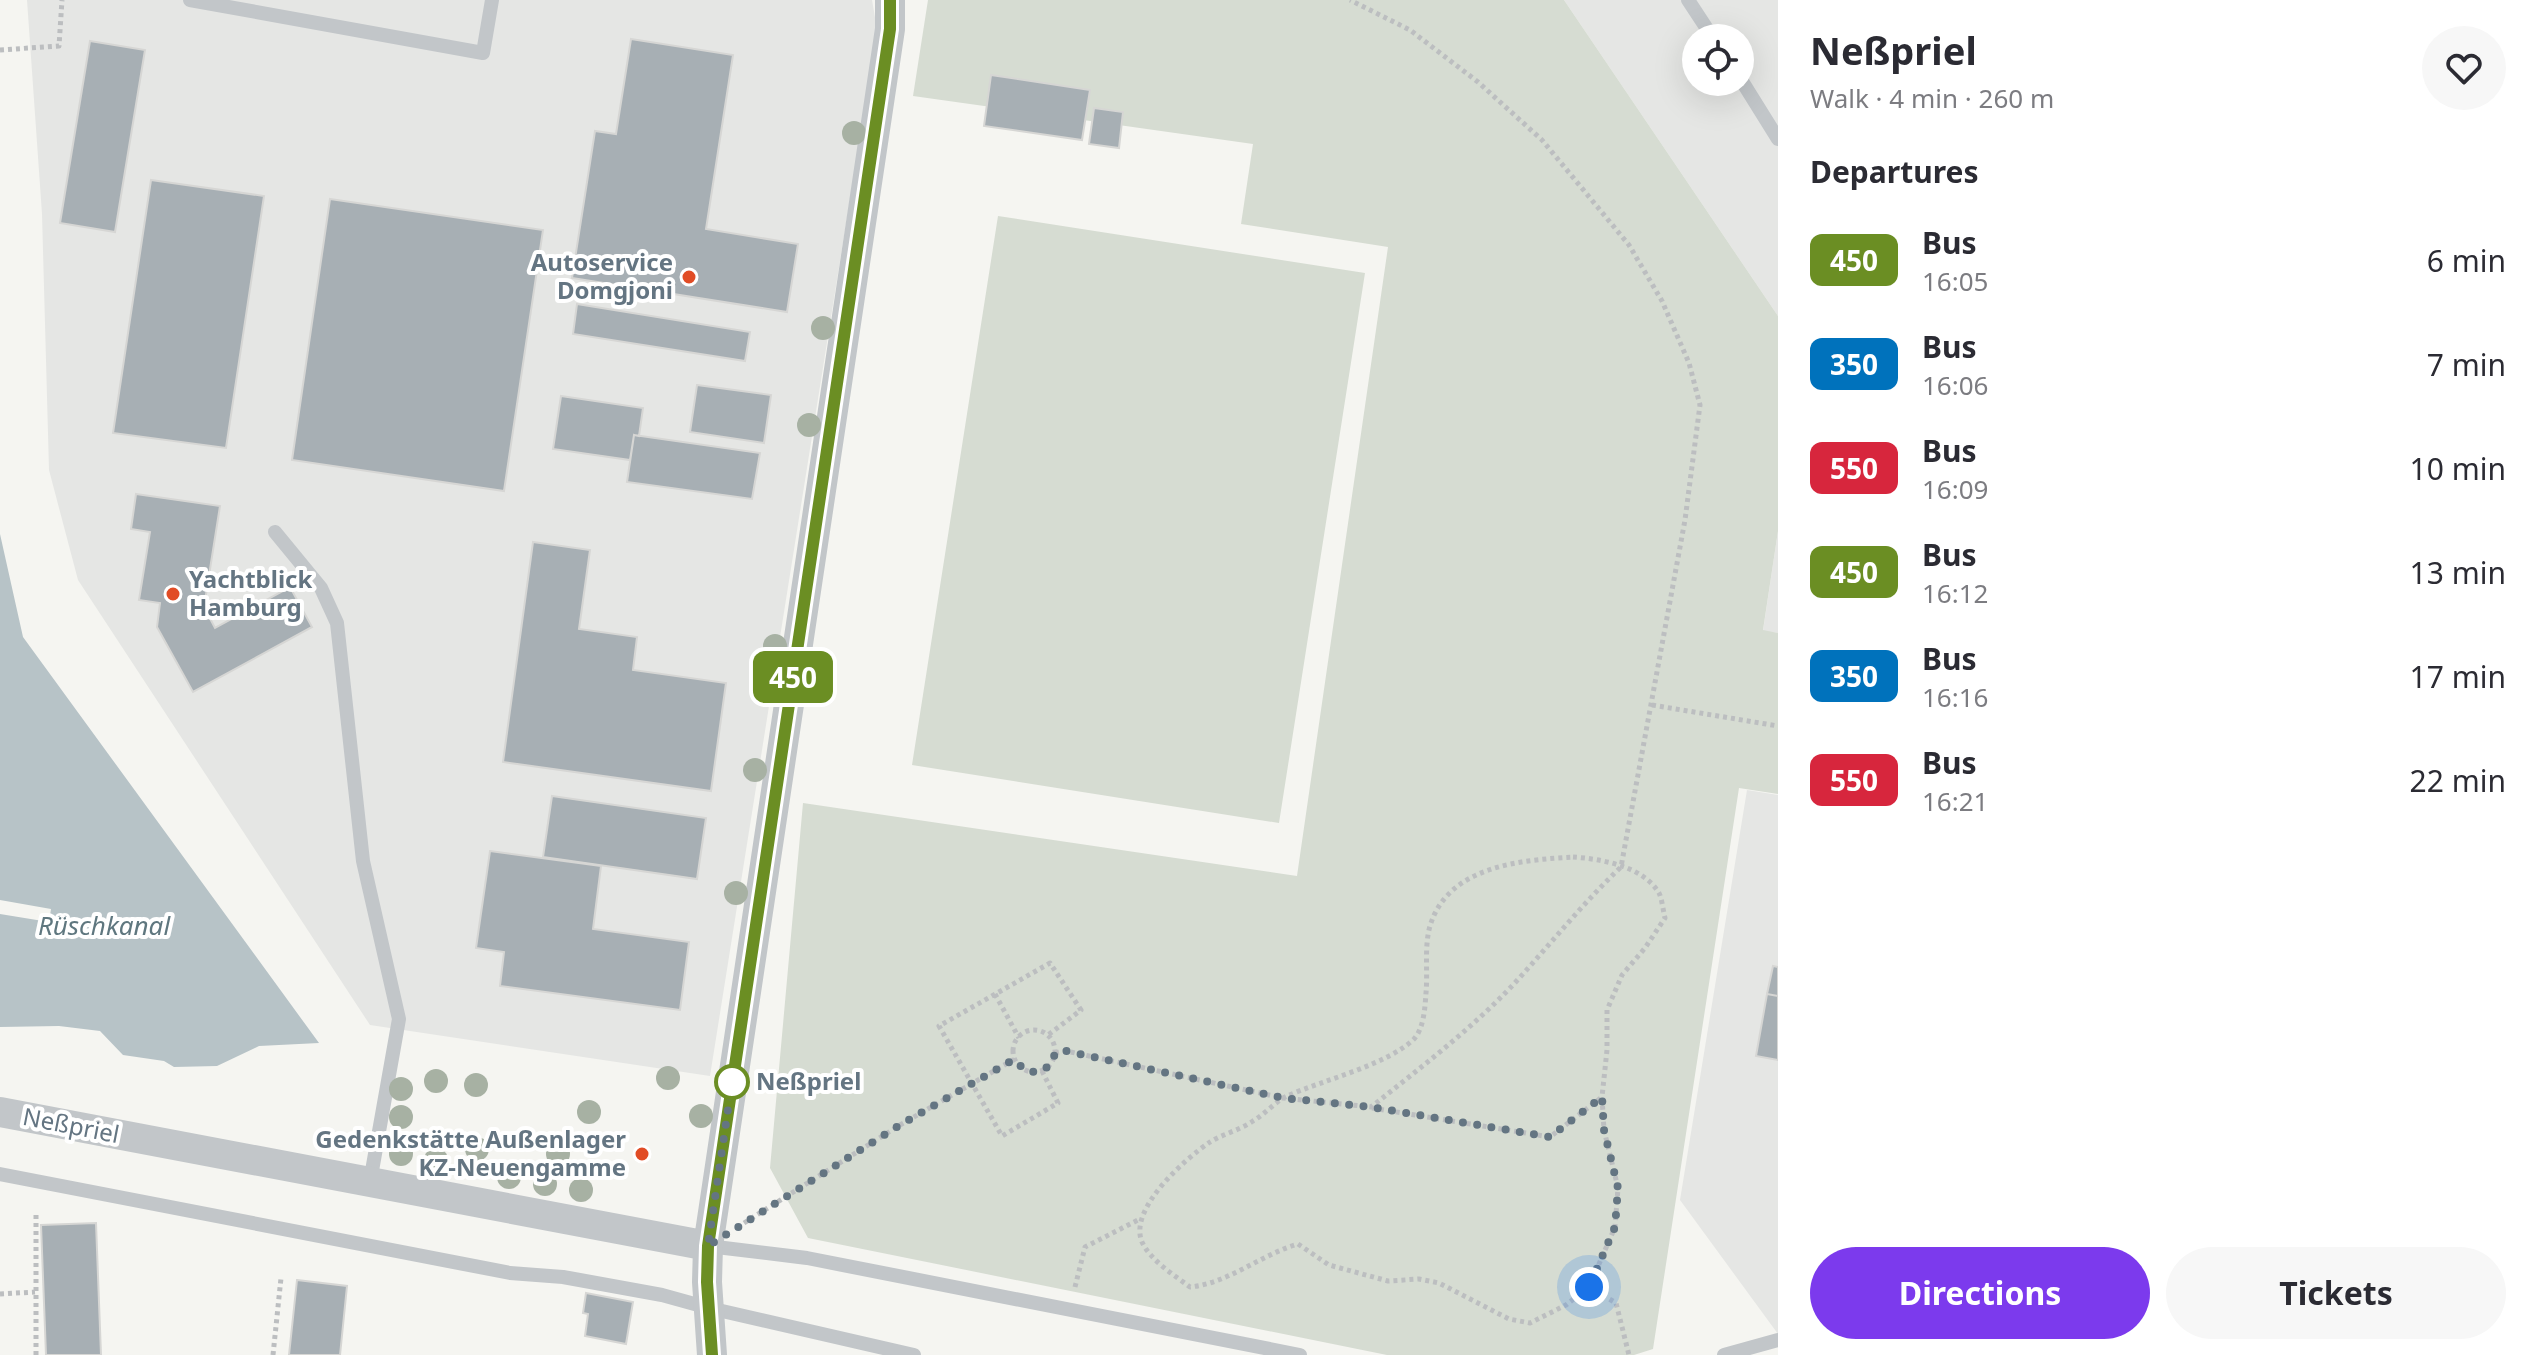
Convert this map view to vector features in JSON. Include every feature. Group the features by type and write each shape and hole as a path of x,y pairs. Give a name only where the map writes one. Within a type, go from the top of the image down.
{"street":[{"path":"712,1355 708,1246 890,29 890,0"},
{"name":"Neßpriel","path":"0,1112 708,1246"}],"lane":[{"path":"190,0 483,53 492,0"},
{"path":"1688,0 1704,24"},
{"path":"1751,96 1778,139"},
{"path":"275,532 321,588 337,623 363,861 399,1019 370,1182"},
{"path":"0,1174 510,1273 563,1277 662,1295 914,1355"},
{"path":"708,1246 807,1258 1300,1355"},
{"path":"1724,1355 1778,1340"}],"path":[{"path":"0,50 59,46 62,0"},
{"path":"1350,0 1410,30 1478,82 1542,140 1629,245 1662,301 1689,363 1700,405 1685,520 1621,867 1586,900 1510,987 1432,1058 1371,1107"},
{"path":"1652,705 1778,726"},
{"path":"1597,859 1641,875 1659,893 1665,918 1622,975 1607,1010 1602,1097 1604,1130 1618,1188 1615,1227 1589,1287 1566,1305 1530,1323 1509,1319 1439,1283 1419,1279 1388,1281 1329,1265 1298,1244 1208,1285 1190,1287 1160,1264 1142,1241 1140,1219 1150,1197 1210,1142 1251,1123 1283,1098 1395,1053 1416,1037 1425,1013 1430,926 1445,896 1465,881 1497,867 1533,860 1597,859"},
{"path":"1042,1071 1058,1103 1002,1136 939,1026 1050,963 1081,1010 1048,1035"},
{"path":"995,994 1019,1038"},
{"path":"708,1246 900,1125 1013,1060 1028,1072 1042,1071 1052,1063 1055,1053 1048,1035 1036,1030 1028,1031 1019,1038 1013,1054 1017,1063"},
{"path":"1055,1053 1066,1051 1283,1098 1371,1107 1550,1137 1602,1097"},
{"path":"36,1215 36,1355"},
{"path":"1069,1311 1085,1247 1140,1219"},
{"path":"273,1355 281,1278"},
{"path":"1589,1287 1616,1303 1629,1355"},
{"path":"0,1294 35,1292"}],"shaded area":[{"path":"27,0 872,0 877,29 710,1076 370,1025 78,580 49,470 42,214"},
{"path":"928,0 1564,0 1778,316 1778,531 1763,630 1778,633 1778,794 1739,788 1653,1349 1634,1355 1387,1355 808,1238 770,1168 803,803 1297,876 1388,247 1241,224 1253,144 913,96"},
{"path":"1564,0 1778,0 1778,316"},
{"path":"998,216 1365,273 1279,823 912,765"},
{"path":"1778,531 1778,633 1763,631"},
{"path":"1747,790 1778,795 1778,1334 1680,1200"}],"water":[{"name":"Rüschkanal","path":"0,534 23,637 319,1043 259,1046 217,1066 174,1067 164,1061 123,1055 100,1031 59,1026 0,1027"}],"pier":[{"path":"0,900 51,909 49,922 0,914"}],"building":[{"path":"631,39 733,55 706,229 798,244 787,312 572,278 595,131 616,134"},
{"path":"90,41 145,50 115,232 60,223"},
{"path":"991,75 1090,90 1082,140 984,126"},
{"path":"1094,108 1123,112 1119,148 1089,144"},
{"path":"151,180 264,196 226,448 113,433"},
{"path":"330,199 543,230 504,491 292,460"},
{"path":"577,304 750,332 745,361 573,334"},
{"path":"697,385 771,395 764,443 690,432"},
{"path":"561,396 643,408 639,436 634,435 630,460 553,449"},
{"path":"634,435 760,453 752,499 627,482"},
{"name":"Yachtblick Hamburg","path":"136,494 220,506 204,607 215,628 290,587 312,627 193,692 157,627 160,603 139,600 150,532 131,529"},
{"path":"533,542 590,550 579,629 637,637 633,670 726,683 711,791 503,762"},
{"path":"552,796 706,818 697,879 543,857"},
{"path":"490,851 601,866 593,929 689,942 680,1010 500,986 504,952 476,948"},
{"path":"1773,966 1778,967 1778,996 1767,994"},
{"path":"1767,994 1778,996 1778,1060 1756,1056"},
{"path":"96,1223 101,1355 46,1355 41,1225"},
{"path":"297,1280 347,1286 340,1355 289,1355"},
{"path":"586,1293 633,1302 626,1344 585,1336 588,1314 583,1313"}],"bus line":[{"name":"450","path":"712,1355 708,1246 890,29 890,0"}],"place":[{"name":"Autoservice Domgjoni","path":"689,277"},
{"name":"Yachtblick Hamburg","path":"173,594"},
{"name":"Neßpriel","path":"732,1082"},
{"name":"Gedenkstätte Außenlager KZ-Neuengamme","path":"642,1154"}],"route":[{"path":"732,1082 708,1246 900,1125 1013,1060 1028,1072 1042,1071 1052,1063 1055,1053 1066,1051 1283,1098 1371,1107 1550,1137 1602,1097 1604,1130 1618,1188 1615,1227 1589,1287"}]}
